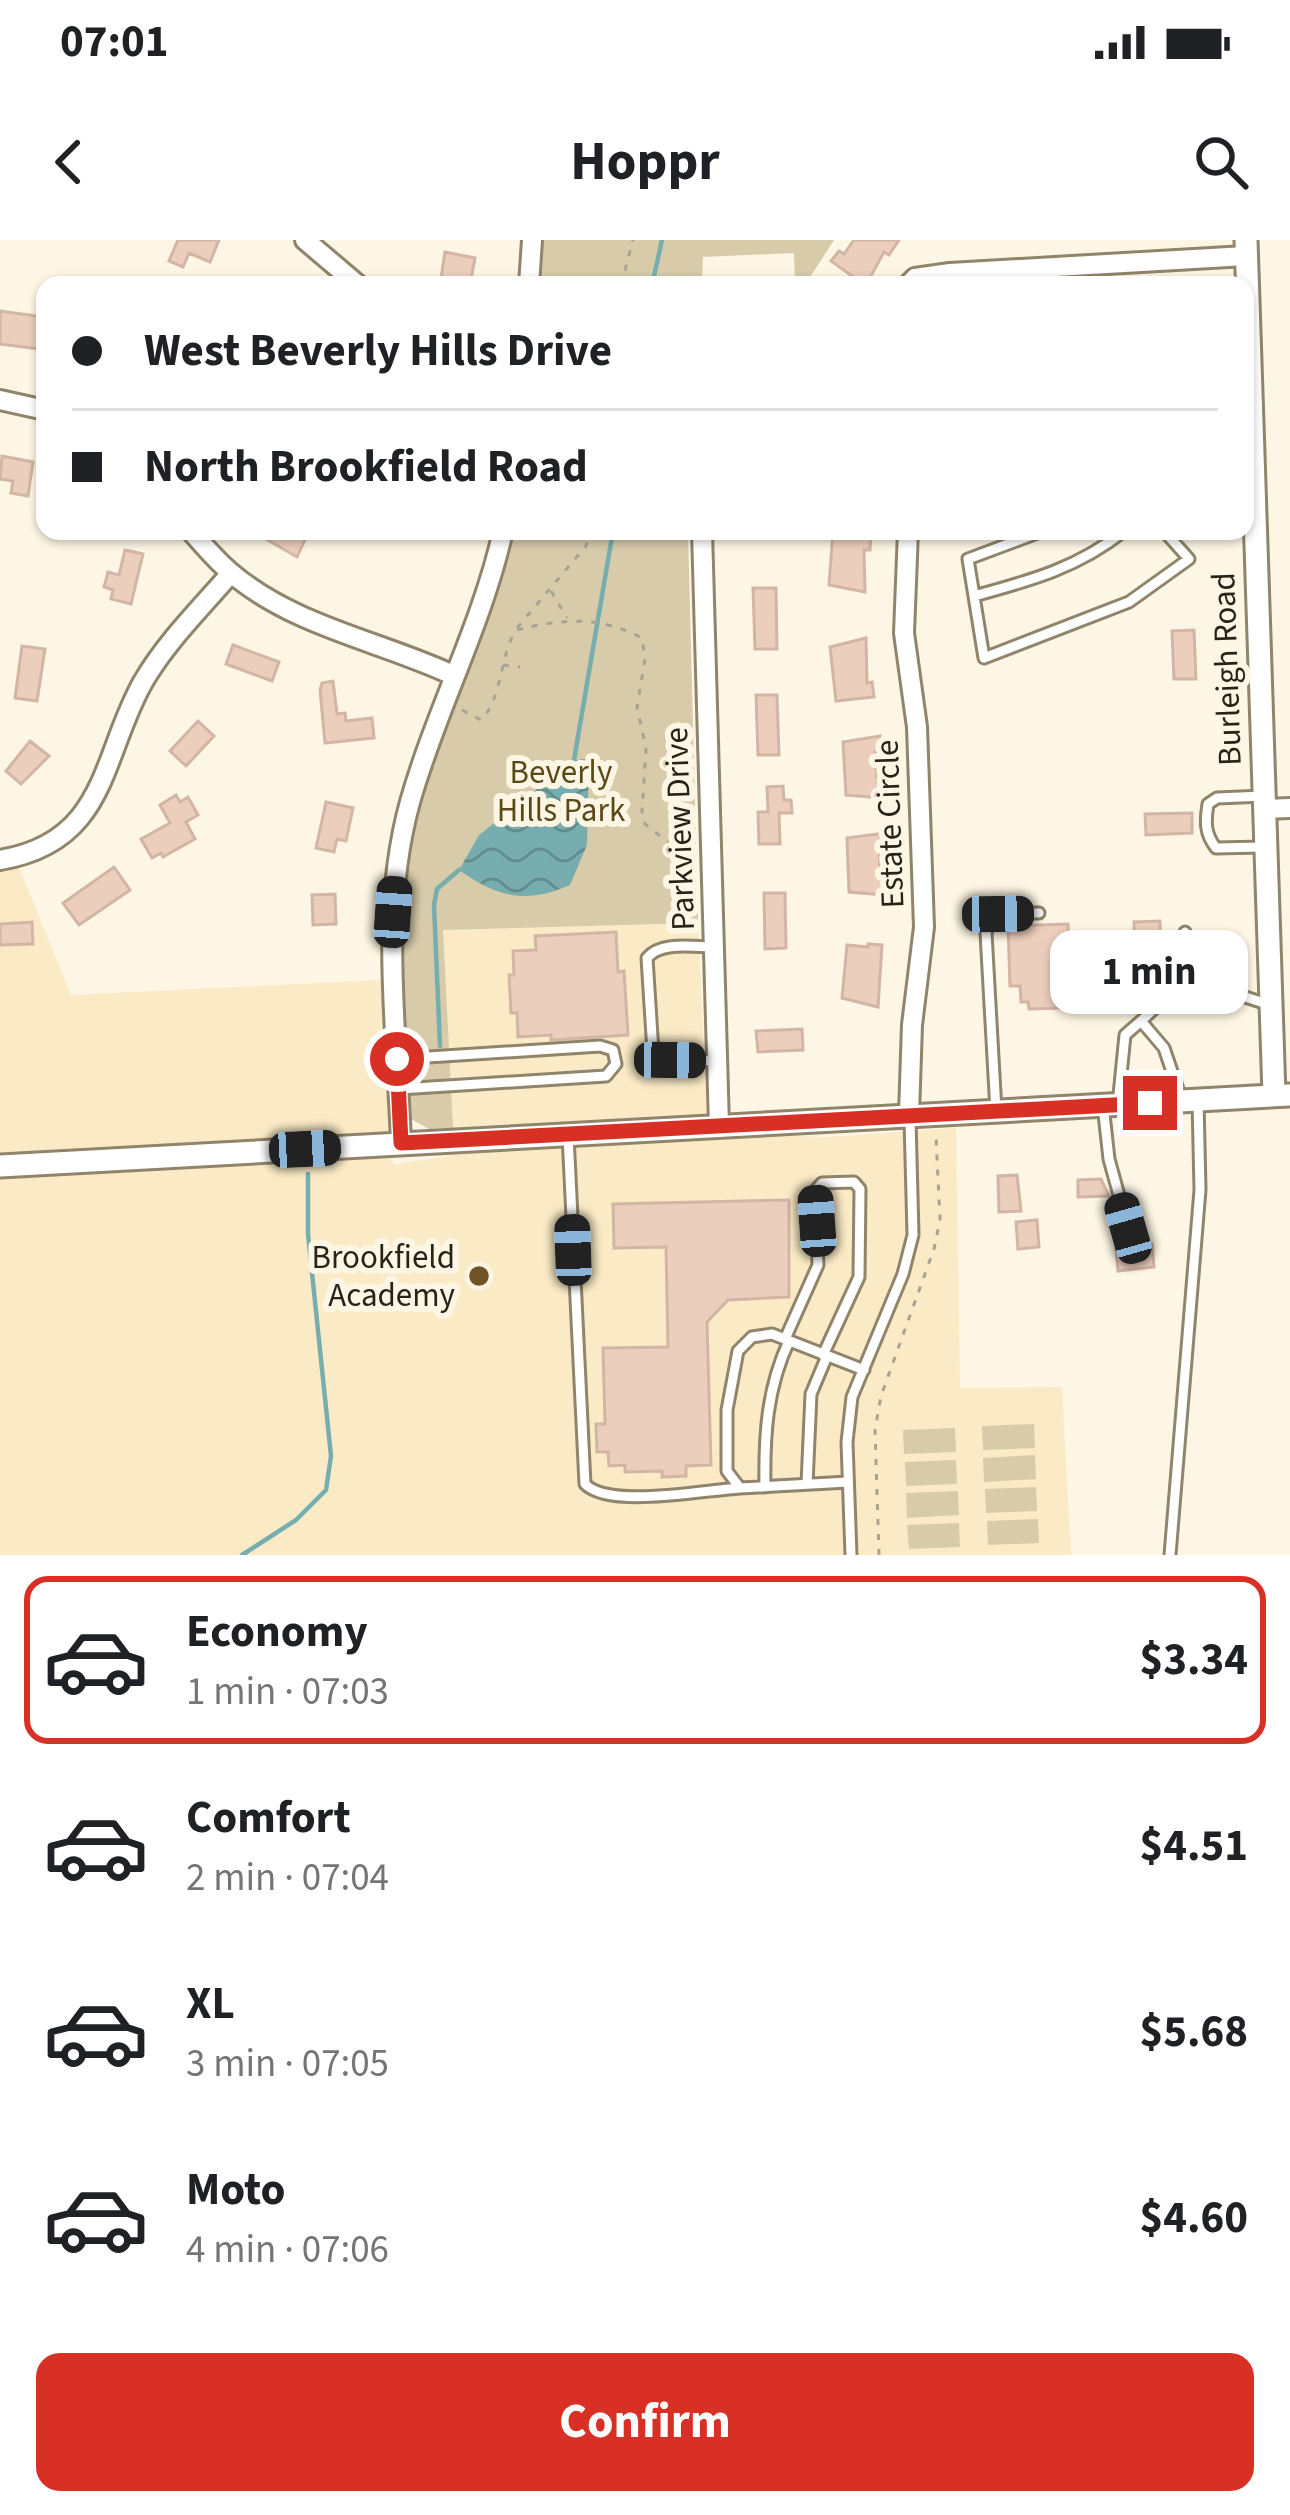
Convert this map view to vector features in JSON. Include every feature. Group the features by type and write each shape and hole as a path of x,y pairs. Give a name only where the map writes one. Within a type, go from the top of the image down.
{"street":[{"path":"305,240 347,276"},
{"path":"530,276 532,240"},
{"path":"926,276 1246,248"},
{"path":"0,400 36,408"},
{"path":"199,540 231,573 310,620 454,676"},
{"path":"401,1143 392,952 395,880 410,804 487,593 501,540"},
{"name":"Parkview Drive","path":"702,540 718,1126"},
{"name":"Estate Circle","path":"908,540 904,634 917,727 924,927 911,1025 909,1114"},
{"name":"Burleigh Road","path":"1252,540 1270,1005 1282,1095"},
{"path":"0,860 33,851 82,814 107,774 143,683 231,573"},
{"path":"1264,802 1290,808"},
{"path":"0,1166 1282,1095"}],"lane":[{"path":"1018,540 968,559 984,658 1129,602 1189,559 1172,540"},
{"path":"974,596 1054,574 1096,554 1113,540"},
{"path":"1264,802 1217,798 1208,804 1206,819 1208,837 1216,848 1265,846"},
{"path":"996,1111 986,933 998,914 1040,913"},
{"path":"1128,1228 1108,1159 1110,1105 1124,1035 1187,978 1185,932"},
{"path":"713,947 669,947 653,950 646,958 653,1052 658,1059 717,1060"},
{"path":"1187,978 1270,1005"},
{"path":"1142,1021 1163,1048 1190,1101 1200,1190 1170,1555"},
{"path":"397,1059 600,1046 613,1050 616,1064 606,1076 399,1089"},
{"path":"850,1555 847,1442 853,1397 914,1235 909,1114"},
{"path":"568,1135 585,1484 593,1492 621,1497 848,1482"},
{"path":"765,1486 764,1432 775,1371 818,1265 815,1191 822,1183 854,1182 860,1190 859,1277 811,1394 807,1484"},
{"path":"740,1488 727,1471 727,1410 738,1351 752,1337 772,1334 864,1370"}],"path":[{"path":"623,276 633,240"},
{"path":"447,701 482,720 491,710 506,646 588,540"},
{"path":"550,590 567,618"},
{"path":"516,630 567,618 611,626 642,638 645,659 637,707 646,749 645,824 697,866 712,868"},
{"path":"502,665 520,668"},
{"path":"879,1555 875,1430 880,1396 934,1250 940,1220 936,1137"}],"shaded area":[{"name":"Brookfield Academy","path":"18,865 71,995 381,980 393,1165 454,1155 442,930 698,923 708,1134 827,1137 956,1128 960,1388 1062,1387 1071,1555 0,1555 0,870"}],"green space":[{"path":"537,240 834,240 811,276 795,276 794,253 703,257 702,276 535,276"},
{"name":"Beverly Hills Park","path":"507,540 688,540 698,923 443,930 453,1128 429,1129 411,1119 409,1056 401,1051 398,911 411,819"},
{"path":"1034,1424 1035,1448 983,1450 982,1426"},
{"path":"955,1428 956,1452 904,1454 903,1430"},
{"path":"1035,1455 1036,1479 984,1482 983,1458"},
{"path":"956,1460 957,1484 906,1486 905,1462"},
{"path":"1036,1487 1037,1511 986,1513 985,1489"},
{"path":"958,1491 959,1515 907,1518 906,1493"},
{"path":"1038,1519 1039,1543 988,1545 987,1521"},
{"path":"959,1523 960,1547 909,1549 907,1525"}],"water":[{"path":"589,759 587,845 570,885 540,895 513,895 487,887 459,870 479,835 574,760"}],"building":[{"path":"178,240 219,240 210,262 189,253 183,267 169,261"},
{"path":"854,240 899,240 889,255 884,252 871,276 852,276 831,261 839,251 844,254"},
{"path":"445,252 475,258 472,276 441,276"},
{"path":"0,311 36,316 36,348 0,344"},
{"path":"2,456 33,462 28,496 11,493 13,481 0,479"},
{"path":"268,540 305,540 297,557"},
{"path":"832,540 871,540 870,550 864,550 865,592 829,585"},
{"path":"125,550 143,554 131,604 111,599 113,590 104,587 108,572 119,575"},
{"path":"753,588 776,588 777,649 755,649"},
{"path":"1194,630 1196,679 1174,679 1172,631"},
{"path":"866,638 867,683 872,682 874,697 836,701 830,647"},
{"path":"233,645 279,662 272,681 226,664"},
{"path":"22,646 45,649 37,701 15,698"},
{"path":"333,681 337,714 345,713 346,721 372,718 374,738 325,743 320,690 322,683"},
{"path":"756,695 777,695 779,755 758,755"},
{"path":"198,721 214,736 186,766 170,751"},
{"path":"880,736 881,752 875,752 883,798 846,795 843,742"},
{"path":"30,741 49,756 21,784 6,771"},
{"path":"783,786 792,813 779,813 780,844 759,844 758,812 768,812 767,787"},
{"path":"176,795 180,802 188,797 198,815 186,822 195,839 152,858 141,839 170,823 160,805"},
{"path":"326,802 353,808 346,841 337,839 334,852 316,848"},
{"path":"1192,813 1192,833 1146,835 1145,814"},
{"path":"885,833 885,846 879,846 886,895 849,892 847,838"},
{"path":"114,867 130,890 79,925 63,903"},
{"path":"764,893 785,893 786,948 765,949"},
{"path":"335,894 336,924 313,925 312,895"},
{"path":"1160,921 1161,956 1135,956 1134,922"},
{"path":"32,922 33,944 0,945 0,924"},
{"path":"1068,924 1071,1000 1061,1001 1061,1008 1029,1009 1028,1002 1021,1002 1020,986 1010,986 1008,926"},
{"path":"616,932 628,1035 518,1037 517,1013 511,1013 513,951 536,950 535,936"},
{"path":"847,945 882,945 878,1007 842,998"},
{"path":"1149,959 1162,972 1141,993 1128,981"},
{"path":"802,1029 803,1050 758,1052 756,1031"},
{"path":"1017,1175 1021,1211 999,1212 998,1176"},
{"path":"1101,1179 1109,1196 1078,1197 1078,1180"},
{"path":"789,1200 789,1297 728,1300 707,1322 711,1465 686,1466 686,1476 662,1477 662,1471 625,1472 625,1465 609,1466 608,1452 597,1452 596,1424 605,1424 603,1348 668,1347 666,1247 614,1248 613,1204"},
{"path":"1037,1220 1039,1247 1018,1249 1016,1222"},
{"path":"1152,1244 1154,1267 1118,1271 1116,1247"}],"waterway":[{"path":"654,276 662,240"},
{"path":"574,760 611,540"},
{"path":"440,1046 434,905 437,889 459,870"},
{"path":"242,1555 296,1520 326,1490 331,1456 308,1234 308,1174"}],"place":[{"name":"Brookfield Academy","path":"479,1276"}],"route":[{"path":"397,1059 401,1143 1150,1103"}]}
